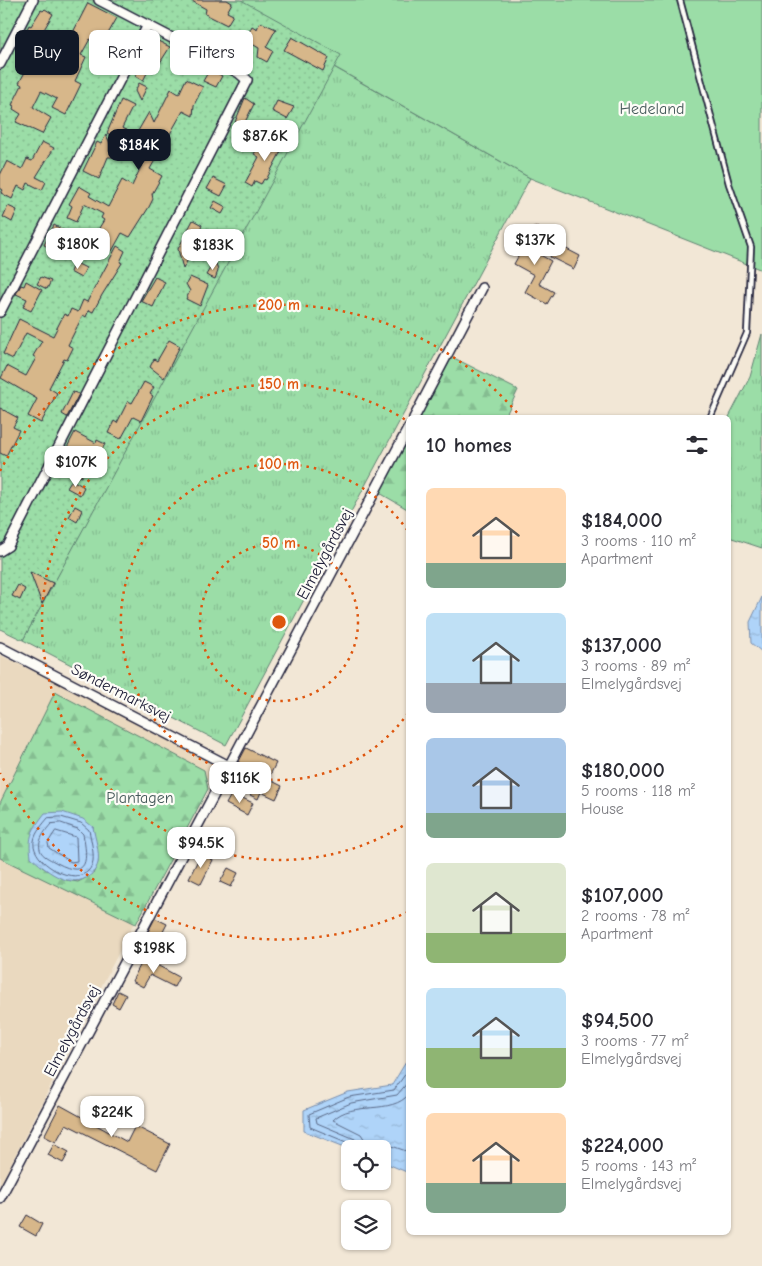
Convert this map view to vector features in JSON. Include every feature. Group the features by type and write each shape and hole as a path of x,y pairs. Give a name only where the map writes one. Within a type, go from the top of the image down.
{"street":[{"path":"0,64 33,0"},
{"path":"0,551 8,546 246,86 247,80 239,73 99,0"},
{"path":"0,312 148,26"},
{"path":"416,415 482,288"},
{"name":"Elmelygårdsvej","path":"0,1198 406,433"},
{"name":"Søndermarksvej","path":"0,647 229,766"}],"lane":[{"path":"680,0 729,184 751,247 748,333 711,415"}],"shaded area":[{"path":"0,655 217,760 0,1185"}],"green space":[{"path":"0,0 241,0 341,55 23,640 0,629"},
{"name":"Hedeland","path":"216,0 762,0 762,270 530,178"},
{"path":"332,66 530,178 226,745 23,640"},
{"path":"762,334 762,548 731,538 730,415 750,377"},
{"path":"452,357 518,390 506,415 421,415"},
{"path":"406,441 406,508 378,492"},
{"name":"Plantagen","path":"55,692 204,770 208,789 136,924 0,858 0,803","holes":["93,827 98,862 93,874 78,882 66,880 42,867"]}],"water":[{"path":"762,597 762,652 751,643 750,622"},
{"path":"62,812 83,819 93,827 98,850 98,863 92,874 79,881 71,881 57,876 31,857 31,838 37,824 45,813"},
{"path":"406,1062 406,1172 391,1165 391,1140 341,1140 341,1145 304,1131 304,1110 348,1092 392,1085"}],"building":[{"path":"190,0 227,0 232,3 227,12 233,15 227,25 205,14 206,9"},
{"path":"88,3 117,18 110,30 89,30 89,41 81,55 86,57 79,72 79,30 74,30"},
{"path":"45,9 53,14 44,30 26,30 41,10"},
{"path":"260,22 276,29 266,47 273,51 267,62 258,57 259,48 253,45 253,30 250,30 252,26 257,29"},
{"path":"292,37 329,58 323,71 284,50"},
{"path":"160,42 170,47 160,63"},
{"path":"23,75 78,75 75,81 81,84 66,115 52,108 57,99 41,91 33,107 51,118 42,134 16,122 21,114 13,109 14,106 12,105 22,85 19,83"},
{"path":"136,75 146,75 143,81"},
{"path":"206,75 222,76 216,87 203,81"},
{"path":"186,79 203,87 194,105 193,116 183,111 150,169 162,176 152,194 153,199 149,207 130,237 122,233 112,251 102,245 108,234 99,228 104,220 101,218 103,214 84,204 76,222 67,218 72,206 69,204 79,186 91,193 89,196 108,207 122,180 132,186 147,154 137,149 144,134 138,131 149,112 154,123 171,89 179,94"},
{"path":"139,83 147,87 140,101 135,91"},
{"path":"245,98 254,104 243,126 235,122"},
{"path":"121,100 133,106 122,128 127,130 121,141 107,133"},
{"path":"277,101 294,107 287,119 272,111"},
{"path":"281,134 288,138 266,180 264,179 261,184 255,181 252,187 245,183 259,157 254,154 259,145 272,152"},
{"path":"106,135 117,157 108,157 99,179 83,171 97,142 101,144"},
{"path":"42,142 54,148 36,177 46,182 42,190 28,183 25,190 18,186 12,199 1,193 3,190 0,188 0,175 7,161 22,169 27,159 32,161"},
{"path":"213,178 227,185 221,196 207,189"},
{"path":"215,201 226,207 222,214 211,208"},
{"path":"8,206 17,210 12,222 3,217"},
{"path":"193,220 202,225 193,243 195,244 194,248 183,269 178,249"},
{"path":"54,225 67,232 57,251 44,245"},
{"path":"535,226 545,232 535,252 551,261 539,284 554,292 547,304 525,292 534,275 514,264"},
{"path":"557,244 580,256 574,269 550,257"},
{"path":"117,246 125,251 120,262 122,263 93,312 89,310 86,317 83,315 68,345 73,348 67,360 64,359 49,388 57,393 41,423 28,416 37,399 1,378 7,366 26,376 36,358 33,356 42,341 26,333 13,359 3,354 19,319 53,336 64,314 68,316 71,309 78,312 83,300 87,302"},
{"path":"215,260 218,271 215,279 206,275"},
{"path":"74,262 86,268 81,278 70,272"},
{"path":"41,277 51,281 47,289 37,284"},
{"path":"155,277 165,282 153,307 141,301"},
{"path":"190,277 208,285 200,306 186,299 190,291 186,284"},
{"path":"26,281 42,290 31,311 23,307 27,299 16,294 21,285 24,286"},
{"path":"169,340 180,346 164,378 150,367 154,359 157,361"},
{"path":"144,382 154,387 150,394 153,396 141,421 133,417 121,439 108,433 114,421 117,423 128,401 132,403"},
{"path":"73,392 79,394 67,417 62,414"},
{"path":"0,408 18,418 13,427 19,430 6,456 0,453"},
{"path":"75,432 96,443 97,440 105,444 91,471 85,468 81,477 58,465"},
{"path":"72,480 84,487 80,495 67,488"},
{"path":"75,506 82,510 77,522 69,517"},
{"path":"30,572 53,583 42,604"},
{"path":"18,585 25,589 20,600 12,596"},
{"path":"246,748 276,763 268,779 282,786 276,799 261,792 258,799 250,795 260,777 237,765"},
{"path":"232,793 253,803 247,815 226,804"},
{"path":"201,854 213,860 201,884 189,878"},
{"path":"228,868 238,873 231,887 220,882"},
{"path":"155,918 167,924 151,955 139,949"},
{"path":"144,958 179,977 174,987 150,975 143,987 132,981"},
{"path":"118,991 126,995 119,1008 112,1004"},
{"path":"60,1105 127,1142 135,1126 170,1144 157,1170 66,1124 56,1142 44,1136"},
{"path":"54,1144 69,1152 63,1163 48,1155"},
{"path":"27,1215 42,1224 36,1236 20,1227"}]}
